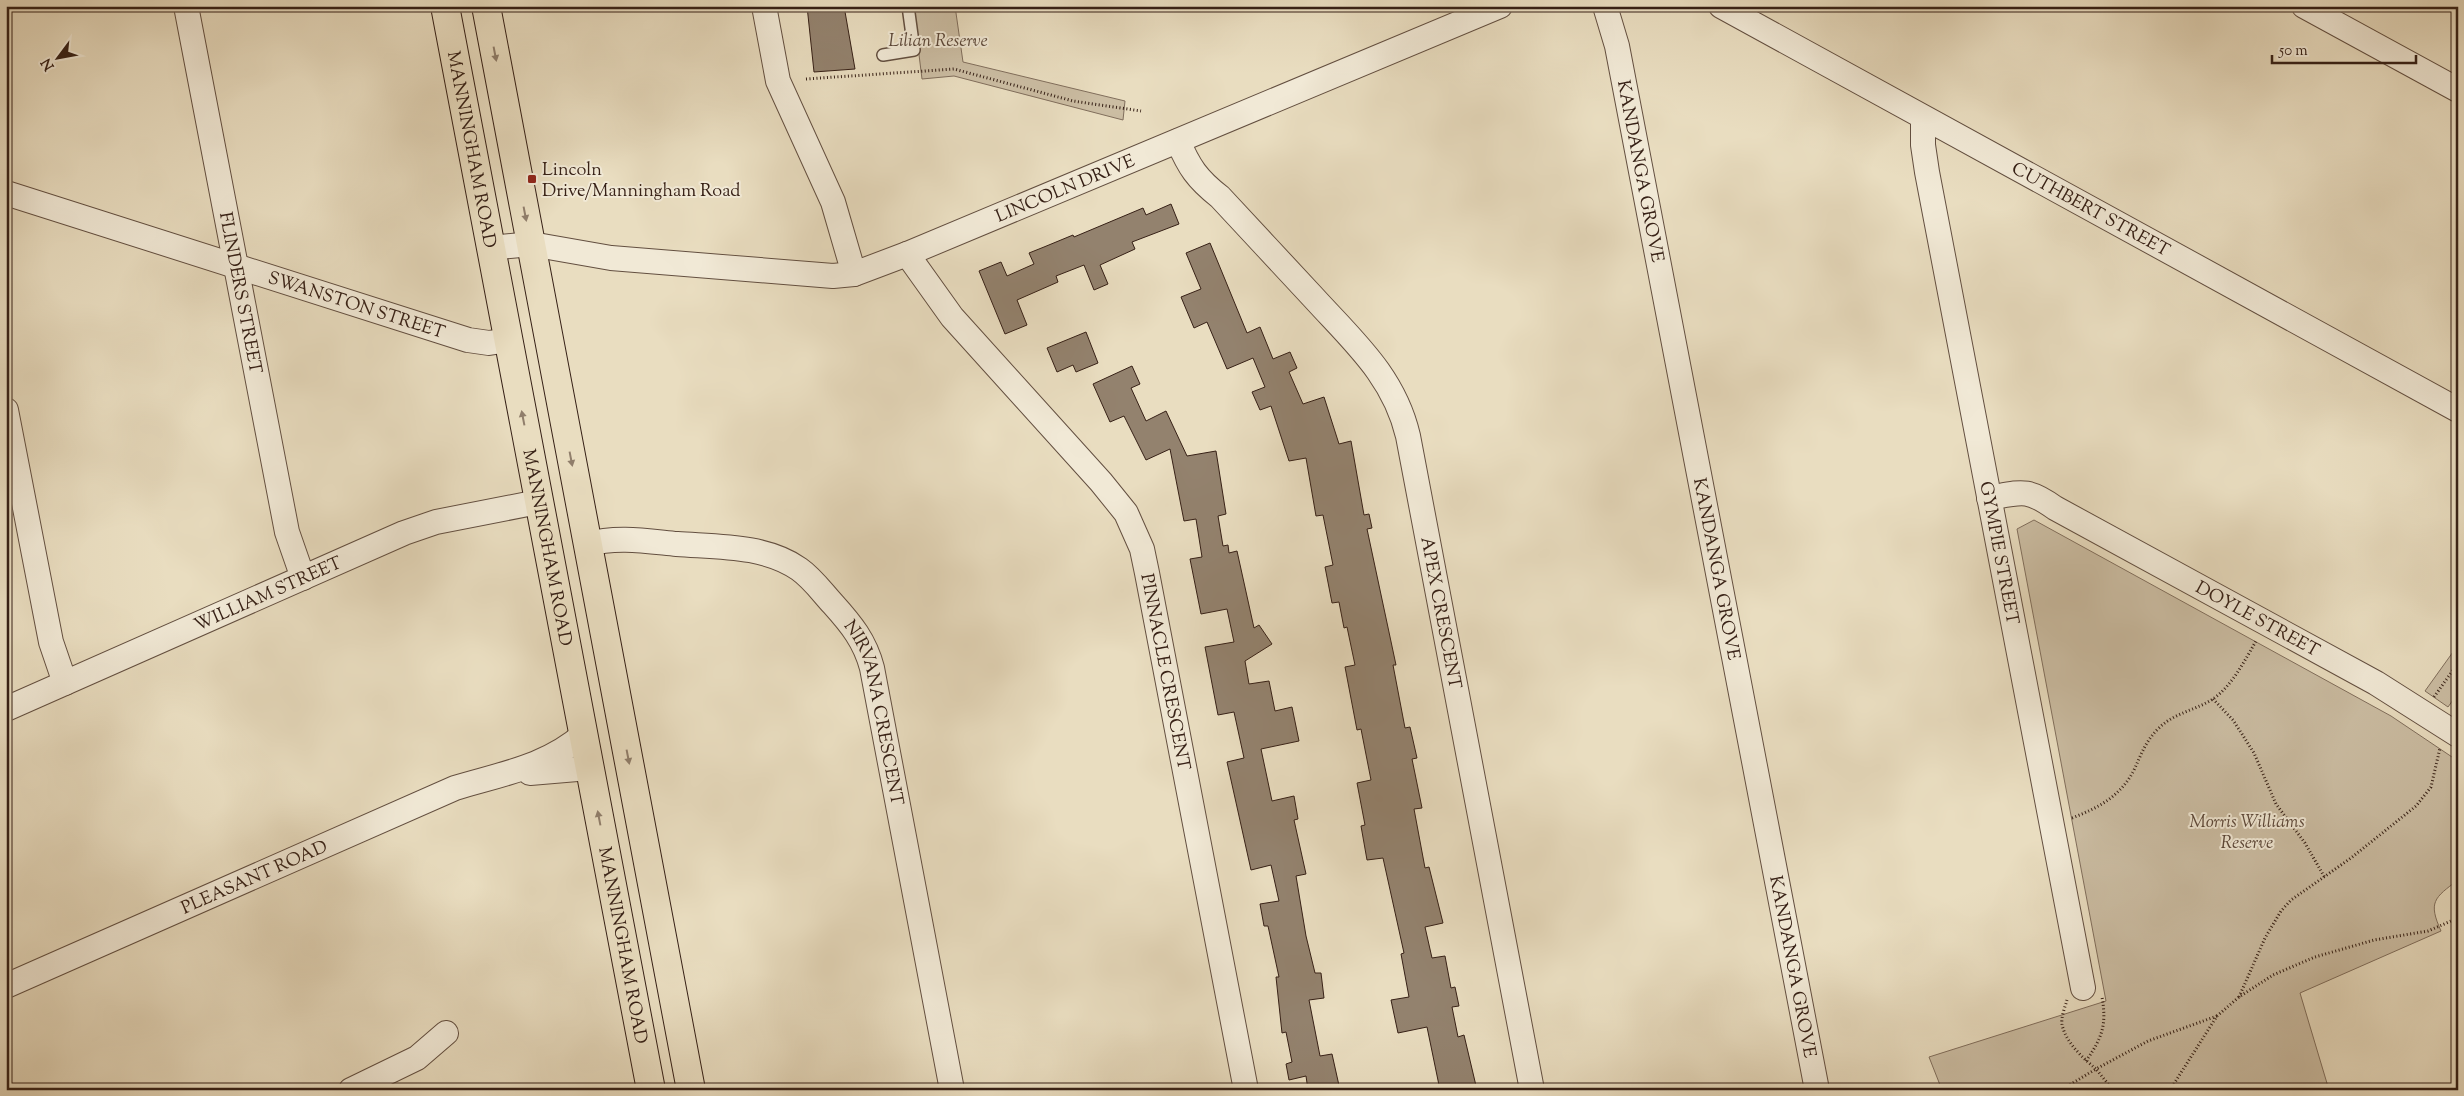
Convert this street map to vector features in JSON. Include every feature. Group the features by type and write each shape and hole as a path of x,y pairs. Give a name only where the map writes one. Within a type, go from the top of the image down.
{"main road":[{"name":"MANNINGHAM ROAD","path":"445,6 651,1090"},
{"path":"486,6 691,1090"},
{"path":"589,768 601,759 606,748 606,733 592,661 596,594"}],"street":[{"name":"FLINDERS STREET","path":"186,6 287,532 303,578"},
{"path":"764,6 778,81 833,202 861,271"},
{"name":"LINCOLN DRIVE","path":"490,248 533,254 611,258 815,275 861,271 900,257 1499,6"},
{"name":"KANDANGA GROVE","path":"1605,6 1618,46"},
{"name":"KANDANGA GROVE","path":"1615,6 1618,46 1817,1090"},
{"path":"2304,6 2458,90"},
{"name":"CUTHBERT STREET","path":"1721,7 2458,410"},
{"name":"GYMPIE STREET","path":"1923,118 1923,145 1990,505 2075,993"},
{"name":"APEX CRESCENT","path":"1185,138 1193,172 1203,183 1220,196 1370,360 1392,391 1404,421 1532,1090"},
{"name":"SWANSTON STREET","path":"6,193 468,340 488,343 508,340"},
{"name":"PINNACLE CRESCENT","path":"900,257 929,299 952,317 1115,499 1135,530 1147,573 1246,1090"},
{"path":"6,410 51,642 65,683"},
{"name":"DOYLE STREET","path":"1990,505 2028,492 2037,495 2056,508 2426,714 2449,741"},
{"name":"WILLIAM STREET","path":"6,709 422,526 538,502"},
{"name":"NIRVANA CRESCENT","path":"587,544 618,538 738,549 768,555 787,562 808,577 856,630 864,643 872,668 952,1090"},
{"name":"PLEASANT ROAD","path":"6,986 456,788 506,774 557,755 584,734"},
{"name":"PLEASANT ROAD","path":"506,774 550,773 589,768"},
{"path":"351,1090 396,1070 417,1058 446,1033"}],"lane":[{"path":"883,55 914,50 908,6"}],"path":[{"path":"806,79 954,69 1073,101 1141,111"},
{"path":"2068,809 2069,819 2104,804 2113,797 2133,773 2145,745 2160,726 2213,698 2241,665 2267,624"},
{"path":"2426,714 2434,697 2458,663"},
{"path":"2213,698 2233,720 2249,745 2276,804 2304,843 2325,878"},
{"path":"2239,997 2265,938 2281,911 2291,900 2325,878 2416,806 2431,787 2449,741"},
{"path":"2170,1090 2217,1016 2239,997 2273,975 2315,957 2374,940 2428,931 2458,918"},
{"path":"2075,993 2062,1023 2066,1037 2113,1090"},
{"path":"2061,1090 2148,1042 2217,1016"}],"green space":[{"name":"Lilian Reserve","path":"913,6 955,6 963,62 1125,101 1123,120 954,76 922,79"},
{"name":"Morris Williams Reserve","path":"2034,520 2391,716 2458,761 2458,880 2443,891 2434,907 2441,931 2300,993 2329,1090 1942,1090 1929,1057 2106,1001 2017,529"},
{"path":"2458,645 2458,693 2448,707 2425,691"}],"building":[{"path":"807,6 844,6 855,69 814,72"},
{"path":"1171,204 1179,224 1132,242 1135,249 1100,265 1108,284 1094,290 1084,265 1056,276 1058,282 1017,300 1027,325 1005,334 979,271 1001,262 1007,276 1034,264 1029,253 1073,235 1074,237 1143,208 1146,215"},
{"path":"1210,243 1247,333 1260,327 1273,359 1290,352 1297,368 1289,372 1303,404 1324,397 1339,444 1351,441 1364,515 1369,514 1372,528 1367,529 1396,665 1393,665 1405,728 1410,727 1417,758 1412,759 1422,808 1414,809 1425,868 1429,867 1443,923 1425,927 1432,958 1445,956 1451,988 1455,987 1459,1006 1452,1007 1458,1037 1464,1035 1477,1090 1440,1090 1427,1027 1398,1033 1391,1000 1409,997 1401,954 1404,953 1383,858 1367,860 1361,826 1365,825 1357,783 1371,780 1361,729 1357,730 1345,667 1355,665 1347,627 1344,628 1339,602 1332,603 1325,567 1333,565 1323,515 1316,516 1306,458 1289,461 1271,406 1260,410 1252,392 1265,387 1253,358 1227,369 1207,322 1194,328 1181,297 1201,289 1186,253"},
{"path":"1086,332 1098,363 1076,372 1073,365 1057,372 1047,348"},
{"path":"1132,366 1140,384 1131,388 1146,421 1166,411 1187,456 1216,451 1226,514 1218,516 1223,546 1228,545 1229,553 1237,551 1254,628 1259,625 1272,644 1245,661 1249,684 1269,681 1275,711 1292,707 1299,741 1261,749 1272,801 1294,796 1298,819 1294,820 1306,874 1296,876 1306,936 1315,973 1321,973 1324,998 1309,1000 1320,1056 1332,1054 1340,1090 1308,1090 1306,1076 1289,1080 1286,1064 1292,1062 1286,1032 1282,1033 1276,977 1279,977 1268,926 1264,926 1260,904 1279,901 1271,865 1251,870 1227,762 1244,758 1234,712 1218,715 1205,647 1234,642 1227,609 1201,614 1190,559 1202,557 1196,519 1184,521 1170,449 1146,460 1124,416 1110,422 1093,384"}],"place":[{"name":"Lincoln Drive/Manningham Road","path":"532,179"}]}
